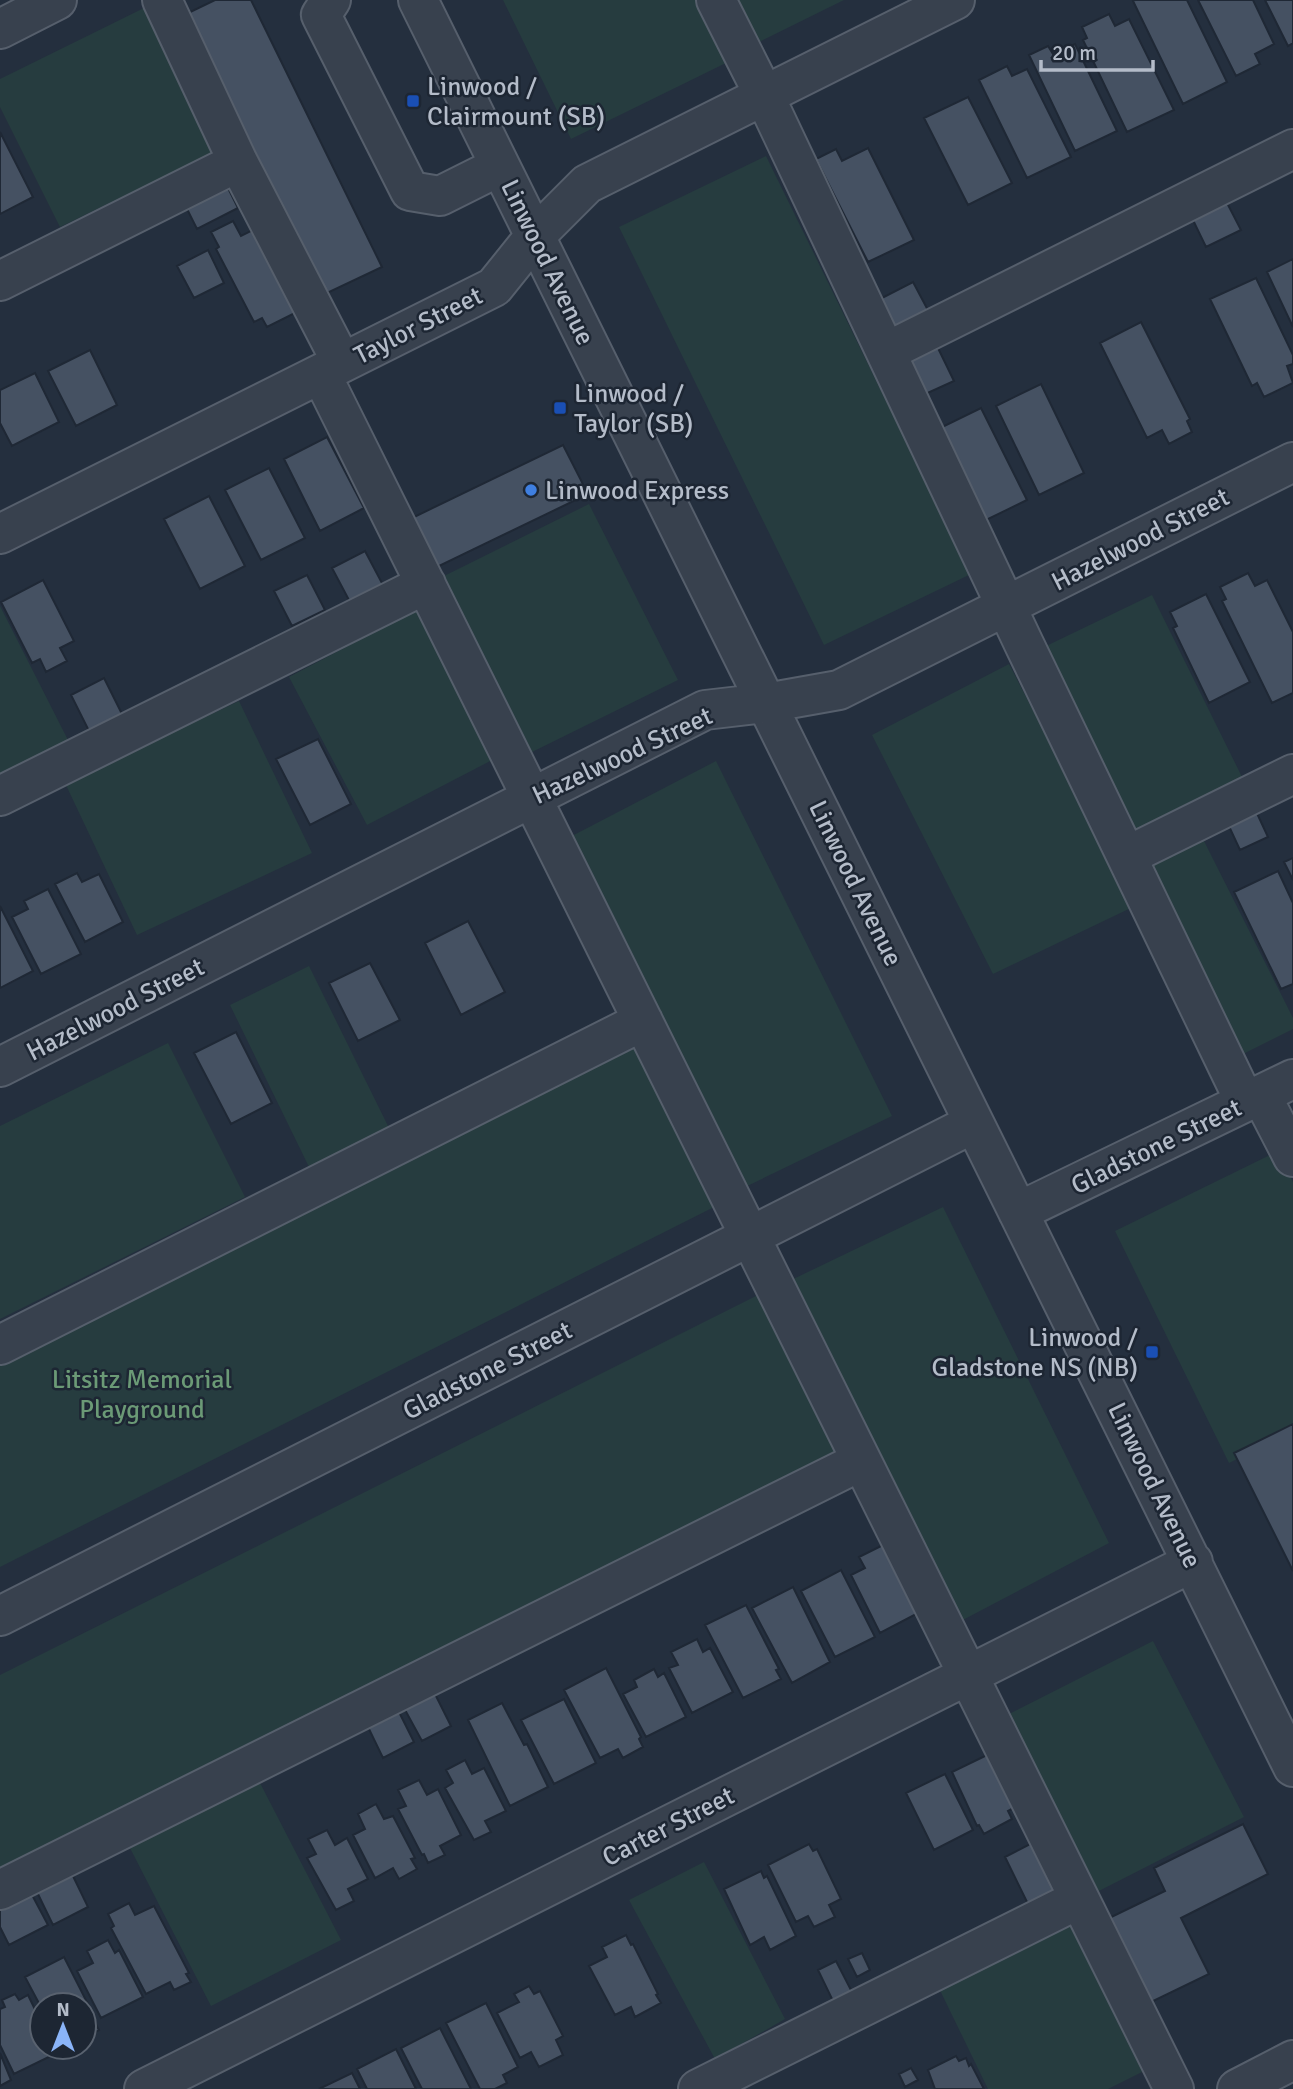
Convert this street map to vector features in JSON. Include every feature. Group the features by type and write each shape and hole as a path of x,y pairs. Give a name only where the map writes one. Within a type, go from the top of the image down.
{"street":[{"path":"0,29 57,0"},
{"path":"162,0 332,369 426,583 1174,2089"},
{"path":"331,0 321,15 410,191 440,196 500,166"},
{"name":"Linwood Avenue","path":"418,0 1291,1757"},
{"path":"716,0 764,95 1127,856 1267,1092 1293,1157"},
{"name":"Taylor Street","path":"0,534 494,287 535,236 587,184 955,0"},
{"path":"886,352 1293,149"},
{"path":"0,281 238,162"},
{"name":"Hazelwood Street","path":"0,1067 705,710 839,690 1293,462"},
{"path":"0,796 426,583"},
{"path":"1127,856 1293,774"},
{"path":"0,1345 643,1021"},
{"name":"Gladstone Street","path":"1018,1212 1267,1092"},
{"name":"Gladstone Street","path":"0,1616 974,1123"},
{"path":"0,1890 861,1461"},
{"name":"Carter Street","path":"144,2089 1193,1562"},
{"path":"698,2089 1079,1899"},
{"path":"1237,2089 1293,2060"}],"green space":[{"path":"503,0 698,0 728,62 571,139"},
{"path":"733,0 844,0 755,44"},
{"path":"146,7 217,151 60,227 0,107 0,79"},
{"path":"766,156 971,574 824,645 619,227"},
{"path":"589,504 678,680 526,755 438,579"},
{"path":"1152,595 1244,781 1134,834 1042,648"},
{"path":"0,606 69,742 0,776"},
{"path":"420,608 498,757 367,825 289,677"},
{"path":"1009,664 1135,906 993,974 872,735"},
{"path":"239,701 312,853 137,935 65,783"},
{"path":"716,761 892,1116 741,1189 570,837"},
{"path":"1201,835 1293,1018 1293,1029 1243,1054 1146,863"},
{"path":"309,966 389,1128 309,1167 230,1005"},
{"path":"168,1043 245,1197 0,1319 0,1126"},
{"name":"Litsitz Memorial Playground","path":"638,1043 720,1204 0,1567 0,1364"},
{"path":"1278,1151 1293,1182 1293,1431 1229,1463 1115,1231"},
{"path":"943,1207 1109,1543 959,1622 785,1283"},
{"path":"762,1293 844,1453 0,1877 0,1675"},
{"path":"1153,1641 1244,1817 1095,1893 1005,1716"},
{"path":"259,1781 341,1940 211,2006 130,1848"},
{"path":"704,1862 785,2019 715,2059 629,1900"},
{"path":"1069,1912 1146,2070 1108,2089 988,2089 934,1978"}],"building":[{"path":"215,0 251,0 382,267 325,294 186,14"},
{"path":"1187,0 1227,82 1183,104 1133,1"},
{"path":"1198,0 1253,0 1274,44 1255,54 1260,64 1236,76"},
{"path":"1265,0 1293,0 1293,43 1288,46"},
{"path":"1109,14 1115,26 1129,19 1174,110 1127,132 1083,40 1087,38 1082,27"},
{"path":"1075,44 1117,131 1075,151 1029,55 1048,46 1053,54"},
{"path":"1007,66 1012,76 1027,69 1071,157 1027,178 979,80"},
{"path":"968,97 1012,183 968,205 924,118"},
{"path":"0,132 33,197 0,214"},
{"path":"868,148 914,240 868,262 816,159 836,149 842,161"},
{"path":"225,182 238,208 197,229 184,203"},
{"path":"1225,199 1241,230 1206,247 1191,216"},
{"path":"233,221 241,236 259,227 295,313 267,327 262,318 254,322 216,249 219,247 211,232"},
{"path":"208,250 224,283 194,298 177,266"},
{"path":"1293,259 1293,327 1267,272"},
{"path":"1256,278 1293,355 1293,364 1287,366 1293,383 1264,397 1257,383 1252,386 1210,299"},
{"path":"913,282 930,314 895,332 878,300"},
{"path":"1141,322 1190,419 1187,421 1192,432 1169,444 1162,430 1147,438 1100,343"},
{"path":"937,346 954,381 921,396 904,361"},
{"path":"90,350 117,405 76,426 48,371"},
{"path":"35,373 59,422 12,446 0,423 0,390"},
{"path":"1041,384 1084,473 1039,495 996,406"},
{"path":"981,408 1027,500 982,522 936,430"},
{"path":"327,437 364,508 320,531 284,459"},
{"path":"563,445 588,494 437,567 412,518"},
{"path":"269,468 305,538 261,560 225,490"},
{"path":"209,496 245,566 200,589 164,519"},
{"path":"365,551 383,585 350,602 332,568"},
{"path":"1248,573 1255,586 1267,580 1293,632 1293,693 1272,703 1222,601 1226,599 1220,587"},
{"path":"307,575 325,610 292,626 274,591"},
{"path":"43,580 74,641 60,648 67,661 46,672 40,659 32,663 1,602"},
{"path":"1206,594 1250,682 1209,703 1173,628 1177,626 1170,612"},
{"path":"104,678 123,716 90,733 71,695"},
{"path":"318,739 351,804 310,825 276,759"},
{"path":"1255,809 1268,837 1240,850 1227,822"},
{"path":"1293,858 1293,880 1284,862"},
{"path":"1278,871 1293,903 1293,984 1281,989 1234,892"},
{"path":"77,873 82,882 99,874 123,922 85,942 55,884"},
{"path":"48,889 81,954 41,974 12,917 28,909 24,901"},
{"path":"0,906 33,971 0,988"},
{"path":"468,921 505,992 461,1015 425,943"},
{"path":"370,963 400,1020 358,1041 329,983"},
{"path":"236,1032 272,1103 231,1124 194,1053"},
{"path":"1293,1424 1293,1571 1234,1453"},
{"path":"887,1543 922,1611 880,1633 851,1575 865,1568 859,1557"},
{"path":"841,1570 875,1637 835,1657 801,1591"},
{"path":"793,1587 830,1662 792,1683 752,1608"},
{"path":"746,1605 779,1669 776,1670 781,1679 743,1698 705,1625"},
{"path":"697,1639 703,1652 710,1648 733,1692 692,1713 669,1668 678,1665 671,1652"},
{"path":"606,1668 641,1737 639,1739 643,1747 623,1758 618,1749 600,1758 564,1690"},
{"path":"654,1669 658,1677 664,1673 686,1717 646,1737 623,1694 637,1687 634,1680"},
{"path":"434,1692 451,1726 422,1741 404,1708"},
{"path":"564,1699 596,1763 554,1784 521,1720"},
{"path":"502,1703 524,1745 527,1744 548,1787 510,1806 468,1720"},
{"path":"399,1712 414,1742 383,1758 368,1727"},
{"path":"987,1755 1025,1802 1008,1811 1012,1819 984,1834 979,1825 977,1826 952,1772"},
{"path":"465,1760 472,1774 484,1768 506,1811 485,1821 491,1832 474,1840 445,1788 453,1783 446,1770"},
{"path":"945,1774 973,1830 934,1850 906,1793"},
{"path":"419,1780 427,1795 438,1789 461,1835 440,1846 445,1855 428,1863 398,1809 406,1806 398,1790"},
{"path":"376,1804 384,1819 393,1816 415,1858 411,1859 417,1869 399,1879 393,1868 375,1878 353,1835 365,1829 358,1814"},
{"path":"1243,1824 1268,1874 1181,1918 1209,1974 1145,2005 1103,1921 1165,1891 1154,1868"},
{"path":"327,1830 335,1845 347,1838 368,1879 348,1889 354,1901 336,1910 307,1858 316,1854 308,1839"},
{"path":"1034,1842 1058,1889 1028,1904 1005,1857"},
{"path":"809,1844 813,1851 817,1849 841,1899 829,1905 835,1917 814,1927 808,1916 796,1922 768,1865"},
{"path":"761,1871 764,1878 767,1876 796,1936 770,1950 764,1937 750,1945 724,1889"},
{"path":"72,1874 88,1907 53,1925 37,1892"},
{"path":"31,1893 48,1925 9,1945 0,1927 0,1909"},
{"path":"129,1903 135,1915 154,1906 189,1973 186,1974 191,1982 174,1990 170,1982 146,1994 111,1928 114,1926 108,1914"},
{"path":"626,1935 631,1945 633,1944 661,2003 635,2017 631,2007 615,2015 589,1966 607,1957 602,1947"},
{"path":"108,1940 115,1953 119,1950 143,1997 101,2018 98,2012 98,1991 87,1991 77,1971 93,1963 87,1951"},
{"path":"862,1953 870,1970 857,1977 848,1959"},
{"path":"64,1957 81,1991 32,1991 25,1977"},
{"path":"836,1961 852,1992 833,2001 818,1970"},
{"path":"529,1986 534,1994 540,1991 563,2036 556,2040 563,2055 539,2067 531,2052 520,2058 497,2013 519,2002 514,1994"},
{"path":"15,1994 19,2000 28,1995 28,2061 41,2061 14,2074 0,2045 0,2009 5,2007 2,2000"},
{"path":"486,2003 518,2067 503,2075 507,2083 495,2089 480,2089 446,2023"},
{"path":"440,2028 471,2089 422,2089 401,2048"},
{"path":"396,2049 416,2089 367,2089 357,2069"},
{"path":"0,2053 11,2080 0,2086"},
{"path":"956,2056 959,2061 966,2058 984,2089 935,2089 928,2070"},
{"path":"911,2068 918,2080 905,2087 899,2074"},
{"path":"352,2073 360,2089 319,2089"}],"place":[{"name":"Linwood / Clairmount (SB)","path":"413,101"},
{"name":"Linwood / Taylor (SB)","path":"560,408"},
{"name":"Linwood Express","path":"531,490"},
{"name":"Linwood / Gladstone NS (NB)","path":"1152,1352"}]}
